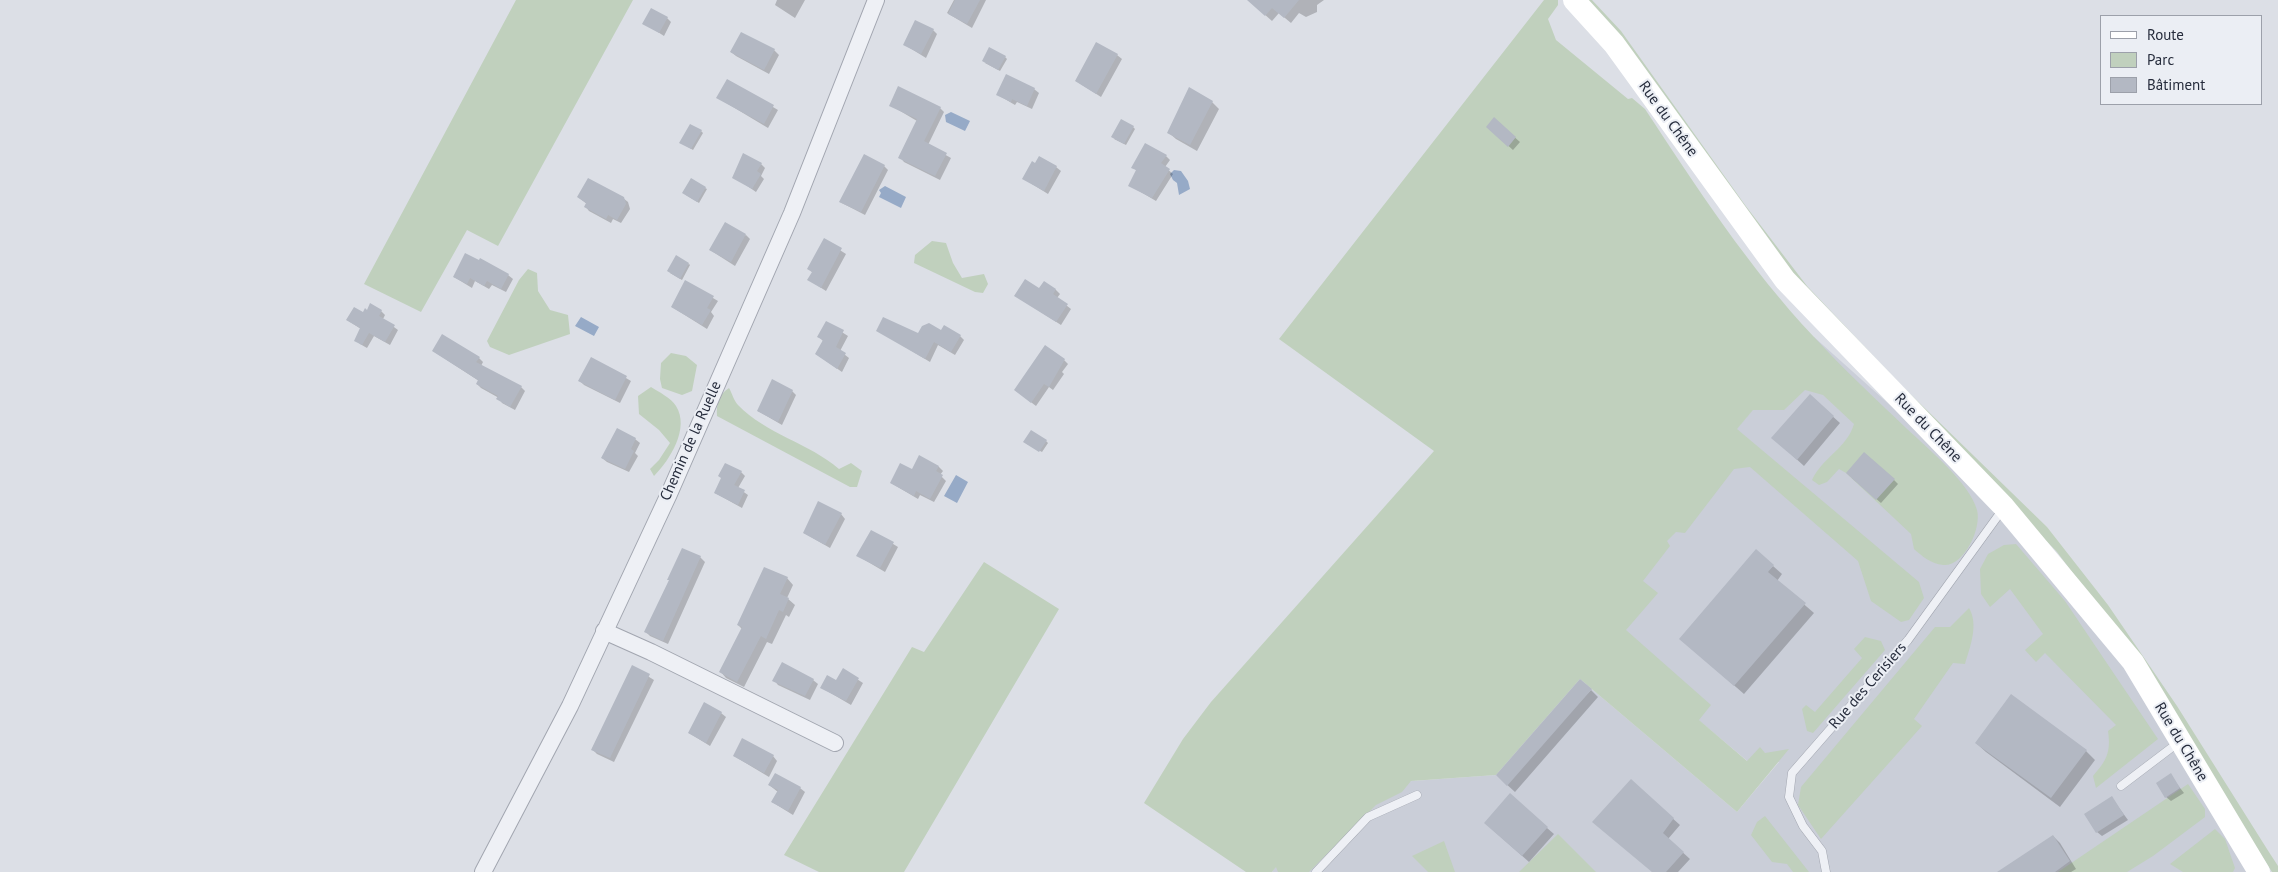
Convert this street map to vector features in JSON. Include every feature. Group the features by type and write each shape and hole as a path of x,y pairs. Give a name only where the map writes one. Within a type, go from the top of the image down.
{"street":[{"name":"Chemin de la Ruelle","path":"483,872 570,706 669,494 792,213 876,0"},
{"name":"Rue du Chêne","path":"1574,0 1614,44 1785,280 2004,507 2133,662 2259,872"},
{"path":"604,632 651,652 835,743"}],"lane":[{"name":"Rue des Cerisiers","path":"1826,872 1822,851 1803,826 1789,797 1792,773 1908,640 2004,507"},
{"path":"2122,786 2180,740"},
{"path":"1316,872 1368,817 1417,795"}],"shaded area":[{"path":"1814,337 2004,507 2133,662 2259,872 1272,872 1329,787 1496,775 1580,679 1737,812 1779,762 1751,764 1615,650 1578,616"}],"green space":[{"path":"516,0 633,0 498,246 467,230 421,312 364,284"},
{"path":"1544,0 1558,0 1558,5 1548,19 1556,40 1628,99 1632,98 1645,109 1725,227 1790,311 1825,349 1935,455 1966,488 1977,510 1978,518 1974,536 1970,545 1958,560 1951,564 1935,563 1914,549 1911,534 1846,473 1839,469 1827,482 1819,485 1812,480 1816,472 1846,440 1854,424 1823,395 1805,390 1784,410 1753,410 1737,429 1919,582 1924,598 1909,620 1901,622 1871,601 1858,561 1750,467 1734,469 1685,533 1676,532 1667,541 1670,546 1643,581 1658,593 1626,630 1711,705 1699,720 1747,761 1760,747 1765,753 1789,749 1737,812 1580,679 1496,775 1411,781 1402,792 1376,805 1309,872 1278,872 1276,867 1272,872 1246,872 1144,803 1183,739 1211,702 1434,451 1279,339"},
{"path":"1583,0 1592,0 1621,31 1745,205 1807,286 1901,385 2047,527 2108,605 2177,706 2278,866 2278,872 2272,872 2128,647 2057,552 1790,278"},
{"path":"932,241 946,243 953,263 962,278 984,274 988,284 983,293 975,292 914,263 915,255"},
{"path":"528,269 537,273 538,291 550,310 568,315 570,334 509,355 490,347 487,341 519,280"},
{"path":"671,353 686,356 697,365 692,391 682,395 662,388 660,379 661,363"},
{"path":"651,387 674,403 680,415 681,424 672,453 654,476 650,469 659,460 670,443 659,430 639,414 638,396"},
{"path":"729,388 738,405 761,424 814,452 839,469 851,463 862,471 857,487 850,487 717,416 719,400"},
{"path":"2016,544 2065,601 2158,739 2096,788 2093,776 2107,755 2109,745 2108,731 2116,725 2045,653 2036,662 2025,650 2043,634 2010,589 1990,607 1981,594 1980,569 1988,554 2004,545"},
{"path":"984,562 1059,609 904,872 819,872 784,855 912,647 924,652"},
{"path":"1969,608 1972,615 1973,629 1965,664 1953,663 1914,719 1922,726 1821,839 1798,805 1801,787 1935,627 1950,627"},
{"path":"1865,637 1881,641 1885,650 1813,733 1807,731 1802,709 1806,705 1815,712 1862,658 1854,649"},
{"path":"2188,784 2205,809 2205,817 2153,856 2127,872 2058,872"},
{"path":"1765,816 1809,872 1793,872 1787,864 1772,862 1751,835 1757,822"},
{"path":"2215,829 2225,839 2235,868 2233,872 2183,872 2170,864"},
{"path":"1558,834 1596,872 1519,872"},
{"path":"1444,841 1455,872 1428,872 1412,856"}],"water":[{"path":"951,112 970,121 965,131 946,122 945,115"},
{"path":"1174,170 1181,171 1188,181 1190,189 1179,195 1177,183 1170,174"},
{"path":"885,186 906,197 901,208 879,197 881,193 879,190"},
{"path":"581,317 599,327 594,336 575,326"},
{"path":"956,475 968,482 957,503 944,496"}],"building":[{"path":"955,0 980,0 967,24 948,14"},
{"path":"1247,0 1299,0 1284,18 1272,8 1265,16"},
{"path":"651,8 668,17 659,33 642,24"},
{"path":"915,20 934,29 921,54 903,45"},
{"path":"741,32 775,49 764,70 730,52"},
{"path":"1096,42 1118,54 1096,94 1075,81"},
{"path":"989,47 1006,56 998,70 982,61"},
{"path":"1006,74 1035,88 1027,106 1012,99 1011,102 996,95"},
{"path":"727,79 774,105 764,124 716,98"},
{"path":"898,86 941,107 924,141 947,153 935,176 898,158 917,119 889,106"},
{"path":"1189,87 1213,101 1190,145 1167,133"},
{"path":"1494,117 1516,137 1508,147 1486,127"},
{"path":"1121,119 1134,126 1124,144 1111,137"},
{"path":"690,124 702,130 691,149 679,143"},
{"path":"1145,143 1167,155 1161,163 1170,169 1152,198 1128,186 1136,170 1131,168"},
{"path":"743,153 762,163 757,171 761,174 752,189 732,178"},
{"path":"864,154 885,165 861,212 839,202"},
{"path":"1039,156 1057,166 1044,191 1022,179 1032,161 1035,163"},
{"path":"588,178 624,197 626,204 617,220 608,215 606,219 584,207 586,203 577,197"},
{"path":"691,178 706,187 697,202 682,193"},
{"path":"725,222 746,234 731,262 709,250"},
{"path":"824,238 842,248 821,288 807,280 812,272 807,269"},
{"path":"465,253 479,260 480,258 509,274 501,289 487,281 484,286 470,278 467,284 453,277"},
{"path":"676,255 689,263 680,279 667,271"},
{"path":"1025,279 1039,288 1044,281 1056,289 1053,294 1068,304 1056,322 1014,296"},
{"path":"685,280 714,296 707,308 711,310 702,325 671,307"},
{"path":"370,303 382,310 379,316 395,325 385,342 369,333 362,345 354,341 360,328 346,320 354,307 363,312 365,308 367,310"},
{"path":"883,317 918,333 922,326 929,323 941,330 944,325 961,335 951,352 934,342 925,359 876,331"},
{"path":"826,321 844,330 836,347 846,353 837,369 815,354 823,340 817,337"},
{"path":"442,334 480,357 476,362 522,386 510,407 496,399 498,396 476,384 478,380 432,351"},
{"path":"1045,345 1065,359 1049,387 1044,384 1031,403 1014,390"},
{"path":"591,357 627,376 615,400 578,381"},
{"path":"772,379 793,390 778,422 757,411"},
{"path":"1810,394 1834,416 1797,460 1771,438"},
{"path":"617,428 636,438 631,449 634,451 625,469 601,458"},
{"path":"1031,430 1047,440 1039,452 1023,442"},
{"path":"1864,452 1895,479 1876,500 1846,473"},
{"path":"919,455 939,466 936,471 943,475 930,499 916,491 914,496 890,483 900,463 912,469"},
{"path":"725,463 742,471 734,485 745,490 738,505 714,493 721,478 718,476"},
{"path":"818,501 842,513 825,545 803,533"},
{"path":"871,530 894,542 880,568 856,556"},
{"path":"682,548 701,556 663,641 644,632"},
{"path":"1756,549 1774,565 1768,572 1806,603 1734,686 1679,639"},
{"path":"764,567 788,577 780,594 789,598 783,612 779,610 766,639 761,636 737,682 719,672 742,627 737,625"},
{"path":"782,662 814,679 805,696 772,681"},
{"path":"632,665 650,674 610,758 591,750"},
{"path":"843,668 859,678 846,701 820,688 827,675 836,680"},
{"path":"1580,679 1592,689 1507,786 1496,775"},
{"path":"2011,694 2087,750 2051,798 1975,743"},
{"path":"704,702 722,712 706,743 688,733"},
{"path":"742,738 774,755 764,773 733,756"},
{"path":"775,773 801,787 788,811 771,802 778,790 768,785"},
{"path":"2171,773 2180,788 2165,798 2156,783"},
{"path":"1631,779 1674,818 1663,833 1684,852 1666,872 1652,872 1592,822"},
{"path":"1510,793 1548,827 1522,856 1484,823"},
{"path":"2112,796 2124,815 2096,833 2084,814"},
{"path":"2053,835 2070,861 2055,872 1997,872"}]}
